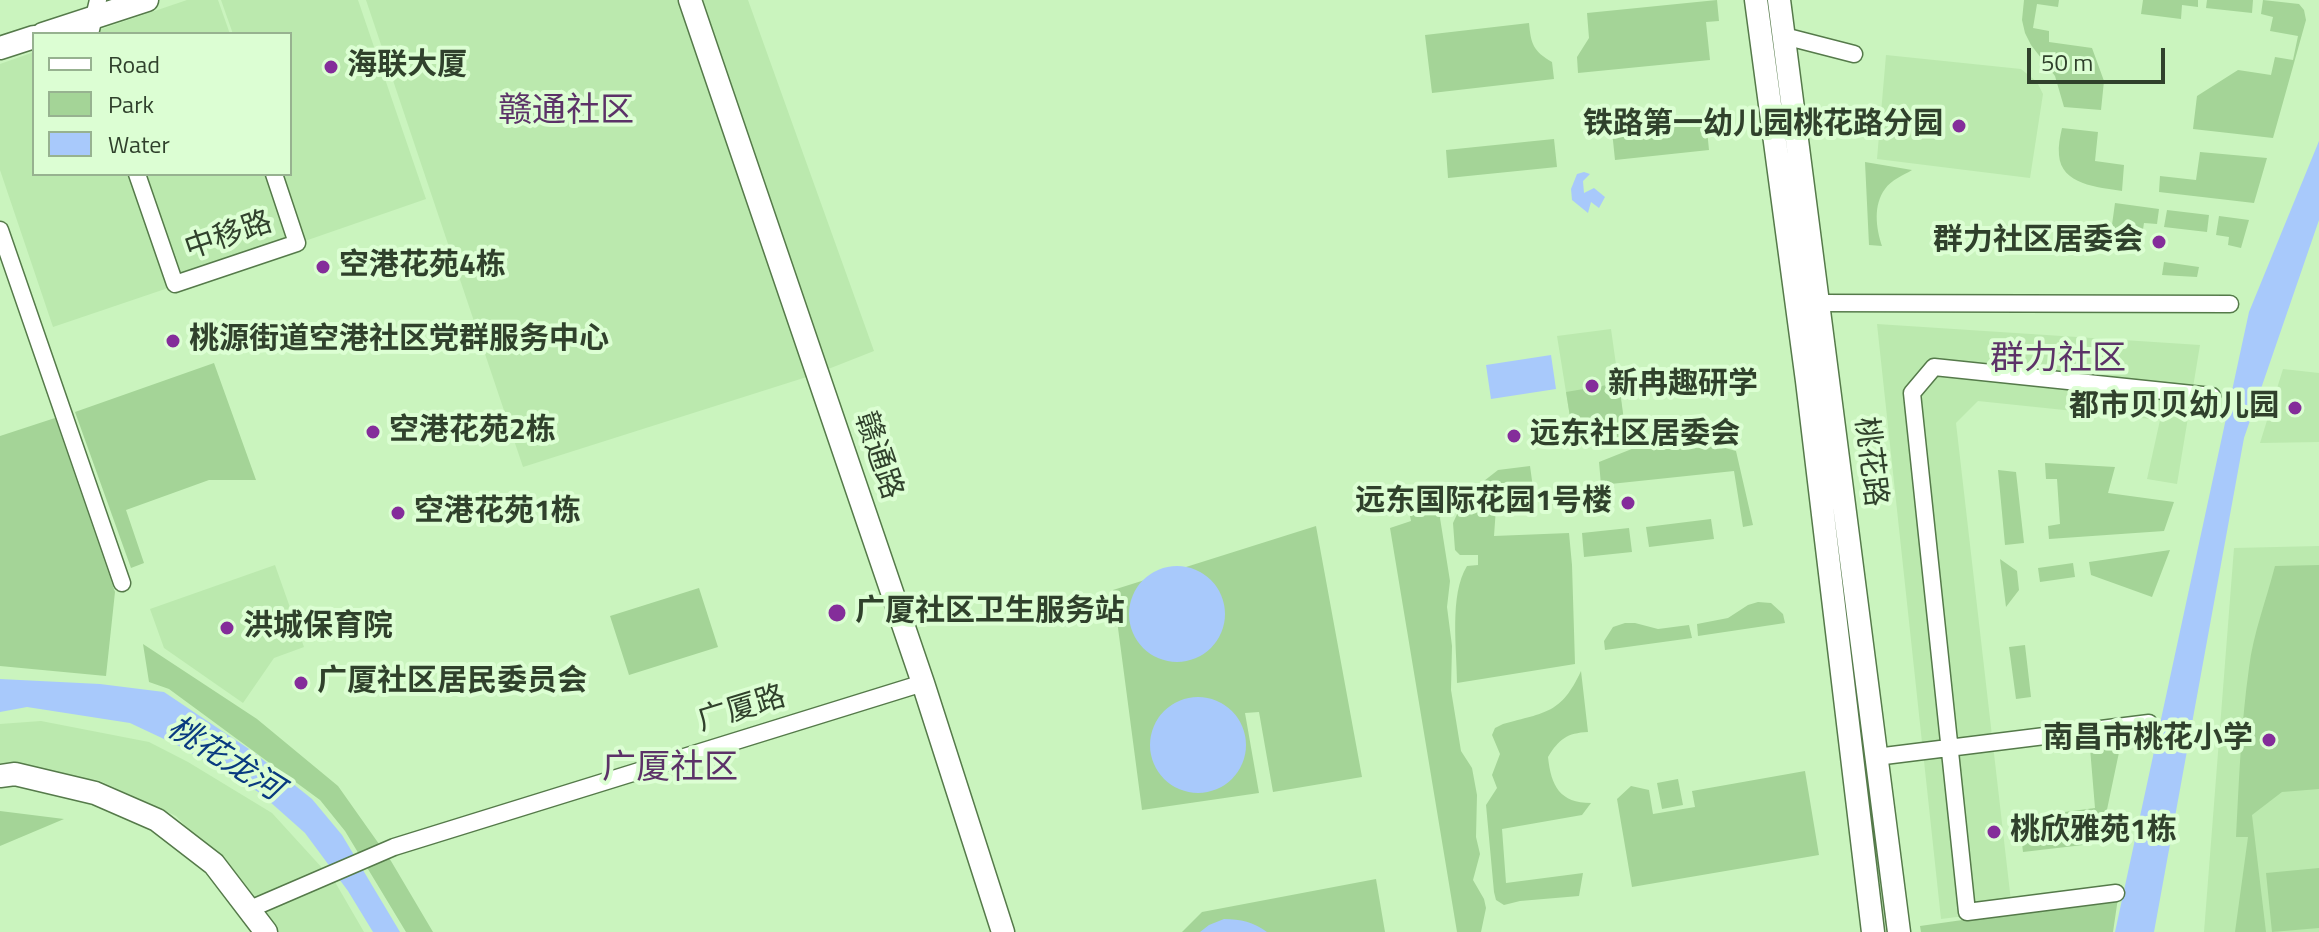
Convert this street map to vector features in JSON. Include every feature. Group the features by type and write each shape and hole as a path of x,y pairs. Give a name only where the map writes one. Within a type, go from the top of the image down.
{"main road":[{"path":"49,32 147,0"},
{"name":"赣通路","path":"690,0 923,683 1003,932"},
{"name":"桃花路","path":"1756,0 1807,381 1873,932"},
{"name":"桃花路","path":"1779,0 1899,932"},
{"path":"0,48 32,38"},
{"path":"0,776 15,774 95,793 157,820 214,864 266,932"}],"street":[{"path":"1784,36 1854,54"},
{"name":"中移路","path":"138,176 175,284 297,243 275,176"},
{"path":"0,230 122,583"},
{"path":"1818,303 2230,304"},
{"path":"2116,893 1967,912 1912,393 1934,367 2212,396"},
{"name":"广厦路","path":"250,909 394,847 923,683"},
{"path":"1876,757 2149,723"}],"shaded area":[{"path":"187,0 218,0 229,32 93,32"},
{"name":"海联大厦","path":"221,0 358,0 426,199 302,242 281,176 292,176 292,32 232,32"},
{"path":"366,0 748,0 874,351 813,375 523,467"},
{"path":"32,53 32,176 278,176 301,243 53,327 0,170 0,64"},
{"name":"铁路第一幼儿园桃花路分园","path":"1886,55 2021,69 2037,82 2043,94 2030,178 1877,159"},
{"path":"1877,324 2200,345 2177,484 2147,479 2160,420 1978,401 1956,423 2012,910 1941,919"},
{"name":"新冉趣研学","path":"1611,329 1626,436 1578,445 1574,442 1557,336"},
{"name":"都市贝贝幼儿园","path":"2283,369 2319,373 2319,442 2260,443"},
{"name":"南昌市桃花小学","path":"2319,546 2319,932 2204,932 2234,548"},
{"name":"洪城保育院","path":"275,565 304,647 274,658 243,703 164,648 150,609"},
{"path":"41,721 149,742 272,813 335,882 364,932 277,932 252,897 176,816 98,780 0,772 0,724"}],"green space":[{"path":"1717,0 1719,21 1706,22 1710,60 1578,73 1577,57 1589,38 1587,13"},
{"path":"2024,0 2059,0 2058,7 2037,4 2033,28 2049,31 2049,42 2092,48 2104,81 2101,110 2064,107 2055,76 2025,33 2022,20"},
{"path":"2143,0 2198,0 2198,7 2182,5 2181,19 2141,14"},
{"path":"2207,0 2253,0 2252,13 2206,8"},
{"path":"2263,0 2299,4 2306,20 2273,138 2193,129 2197,96 2238,70 2271,75 2275,57 2293,60 2298,36 2270,31 2273,17 2261,14"},
{"path":"1529,23 1534,46 1552,62 1554,79 1432,93 1425,35"},
{"path":"1706,120 1709,150 1615,160 1612,131"},
{"path":"2062,128 2098,132 2095,161 2124,165 2122,191 2082,183 2066,173 2059,155"},
{"path":"1554,139 1557,167 1448,178 1446,150"},
{"path":"2200,152 2267,158 2254,203 2159,192 2160,176 2196,180"},
{"path":"1865,162 1912,170 1891,183 1881,195 1877,217 1882,246 1869,245"},
{"path":"2115,203 2159,209 2157,224 2144,223 2142,236 2111,232"},
{"path":"2167,210 2209,215 2207,232 2164,227"},
{"path":"2219,216 2249,220 2241,248 2228,245 2229,237 2216,235"},
{"path":"2164,262 2199,267 2197,277 2162,275"},
{"path":"214,363 256,480 209,480 126,510 144,563 131,568 75,412"},
{"path":"1619,383 1626,436 1578,445 1574,442 1566,392"},
{"path":"55,418 115,592 106,676 0,666 0,436"},
{"path":"1672,433 1736,451 1753,525 1743,527 1734,471 1601,485 1599,462"},
{"path":"2045,463 2115,467 2108,493 2174,502 2164,531 2049,539 2048,526 2060,524 2057,479 2046,479"},
{"path":"1530,466 1534,495 1518,497 1496,508 1494,536 1569,533 1575,664 1457,683 1455,623 1458,592 1467,566 1478,565 1478,555 1460,555 1455,550 1453,523 1466,495 1498,470"},
{"path":"1998,470 2016,472 2024,543 2005,545"},
{"path":"1444,501 1440,518 1450,581 1447,607 1452,646 1451,690 1461,751 1472,768 1477,795 1476,837 1480,854 1473,880 1486,908 1481,932 1457,932 1390,528 1411,521 1408,507"},
{"path":"1711,519 1714,539 1649,547 1646,527"},
{"path":"1316,526 1362,777 1273,792 1259,712 1245,713 1259,793 1142,810 1113,590"},
{"path":"1629,528 1632,552 1584,557 1582,533"},
{"path":"2170,550 2152,597 2091,575 2089,562"},
{"path":"2000,559 2017,571 2019,590 2006,607"},
{"path":"2073,563 2075,577 2040,582 2038,568"},
{"path":"2319,565 2319,789 2282,792 2252,815 2266,932 2235,932 2248,837 2236,837 2244,710 2253,643 2275,566"},
{"path":"699,588 718,647 629,675 610,616"},
{"path":"1758,602 1771,603 1783,614 1785,623 1698,636 1697,624 1728,618"},
{"path":"1625,623 1658,629 1689,625 1692,638 1605,650 1604,641 1613,627"},
{"path":"143,644 257,719 338,786 391,861 433,932 406,932 345,831 320,800 169,689 149,682"},
{"path":"2025,645 2031,697 2016,699 2009,647"},
{"path":"1581,671 1588,732 1564,738 1548,757 1559,791 1572,800 1591,803 1582,815 1502,829 1506,883 1583,873 1579,896 1504,905 1496,900 1494,892 1486,805 1497,788 1492,775 1500,754 1492,735 1495,728 1503,724 1541,713 1559,704"},
{"path":"2122,738 2100,843 2023,852 2019,818 2095,808 2090,748"},
{"path":"1805,771 1819,855 1632,887 1617,799 1631,786 1649,790 1653,814 1695,807 1692,791"},
{"path":"1678,779 1683,805 1662,809 1657,783"},
{"path":"0,811 64,819 0,846"},
{"path":"2319,868 2319,928 2272,932 2266,873"},
{"path":"1376,879 1385,932 1182,932 1202,912"},
{"path":"2118,898 2113,932 1921,932 1920,926"}],"water":[{"path":"2319,141 2319,220 2244,438 2154,932 2115,932 2249,312"},
{"path":"1577,174 1590,174 1583,181 1584,193 1594,188 1605,197 1599,208 1591,202 1588,213 1572,200 1571,189"},
{"path":"1551,355 1556,389 1491,399 1486,365"},
{"path":"1168,566 1186,566 1204,574 1217,587 1225,605 1222,633 1204,654 1186,662 1168,662 1150,654 1137,641 1129,623 1129,605 1137,587 1150,574"},
{"name":"桃花龙河","path":"0,679 100,684 164,692 252,751 312,799 342,835 400,932 373,932 348,891 305,833 260,793 181,747 130,723 27,707 0,712"},
{"path":"1189,697 1207,697 1225,705 1238,718 1246,736 1243,764 1225,785 1207,793 1189,793 1171,785 1158,772 1150,754 1150,736 1158,718 1171,705"},
{"path":"1224,919 1247,922 1267,932 1200,932"}],"place":[{"name":"海联大厦","path":"331,67"},
{"name":"铁路第一幼儿园桃花路分园","path":"1959,126"},
{"name":"群力社区居委会","path":"2159,242"},
{"name":"空港花苑4栋","path":"323,267"},
{"name":"桃源街道空港社区党群服务中心","path":"173,341"},
{"name":"新冉趣研学","path":"1592,386"},
{"name":"都市贝贝幼儿园","path":"2295,408"},
{"name":"空港花苑2栋","path":"373,432"},
{"name":"远东社区居委会","path":"1514,436"},
{"name":"远东国际花园1号楼","path":"1628,503"},
{"name":"空港花苑1栋","path":"398,513"},
{"name":"广厦社区卫生服务站","path":"837,613"},
{"name":"洪城保育院","path":"227,628"},
{"name":"广厦社区居民委员会","path":"301,683"},
{"name":"南昌市桃花小学","path":"2269,740"},
{"name":"桃欣雅苑1栋","path":"1994,832"}],"district":[{"name":"赣通社区","path":"566,113"},
{"name":"群力社区","path":"2058,361"},
{"name":"广厦社区","path":"670,770"}]}
